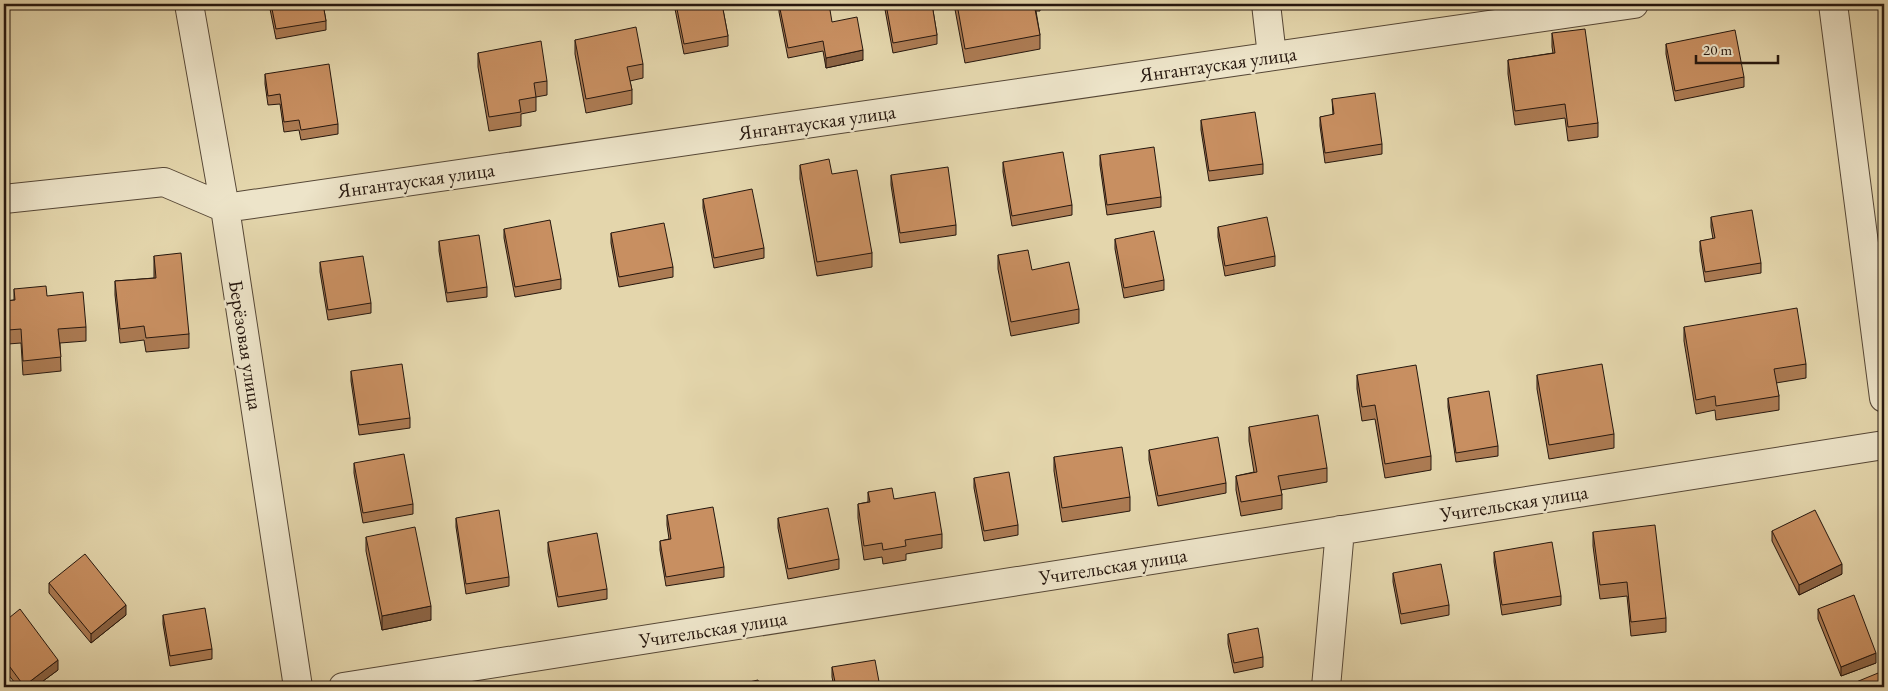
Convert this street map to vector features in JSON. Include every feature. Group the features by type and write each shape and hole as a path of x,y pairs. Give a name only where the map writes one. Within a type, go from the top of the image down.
{"street":[{"name":"Берёзовая улица","path":"189,4 225,208 298,687"},
{"path":"1266,4 1272,56"},
{"name":"Янгантауская улица","path":"225,208 1634,4"},
{"path":"1833,4 1884,398"},
{"path":"4,200 164,182 225,208"},
{"name":"Учительская улица","path":"343,687 1884,445"},
{"path":"1326,687 1340,530"}],"building":[{"path":"271,4 323,4 326,21 276,29"},
{"path":"676,4 722,4 728,36 684,44"},
{"path":"779,4 829,4 832,22 857,17 863,50 826,58 823,41 788,48"},
{"path":"886,4 932,4 937,35 893,43"},
{"path":"957,4 1034,4 1040,35 965,49"},
{"path":"636,27 643,64 627,67 632,90 586,99 575,40"},
{"path":"1585,29 1598,123 1568,127 1565,104 1515,111 1508,60 1555,53 1552,33"},
{"path":"1735,30 1744,77 1675,91 1666,44"},
{"path":"541,41 547,81 534,83 536,97 519,100 521,112 489,117 478,53"},
{"path":"329,64 338,124 301,130 299,120 284,122 280,94 268,96 265,74"},
{"path":"1375,93 1382,144 1325,153 1320,117 1334,114 1332,99"},
{"path":"1255,112 1263,164 1209,171 1201,120"},
{"path":"1154,147 1161,197 1107,205 1100,155"},
{"path":"1063,152 1072,205 1012,216 1003,162"},
{"path":"829,159 832,174 857,170 872,253 817,262 800,165"},
{"path":"948,167 956,225 900,233 891,175"},
{"path":"752,189 764,248 714,258 703,199"},
{"path":"1752,210 1761,263 1705,272 1700,241 1715,238 1711,217"},
{"path":"1267,217 1275,256 1225,266 1218,227"},
{"path":"550,220 561,279 515,287 504,229"},
{"path":"664,223 673,267 619,277 611,233"},
{"path":"1154,231 1164,280 1124,288 1115,239"},
{"path":"479,235 487,287 447,293 439,241"},
{"path":"1028,250 1032,270 1069,262 1079,309 1011,322 998,255"},
{"path":"181,253 189,334 146,338 144,326 120,329 115,281 156,278 154,256"},
{"path":"363,256 371,303 328,310 320,262"},
{"path":"46,286 47,296 83,292 86,327 58,329 61,357 23,361 21,329 8,330 5,301 15,300 14,289"},
{"path":"1797,308 1806,364 1774,369 1779,396 1716,406 1715,396 1696,400 1684,327"},
{"path":"402,364 410,418 359,425 351,371"},
{"path":"1602,364 1614,434 1549,445 1537,375"},
{"path":"1416,365 1431,456 1385,464 1375,405 1362,407 1357,375"},
{"path":"1489,391 1498,446 1456,453 1448,398"},
{"path":"1318,415 1327,468 1278,476 1282,495 1241,502 1236,476 1257,472 1249,427"},
{"path":"1218,437 1226,483 1158,496 1149,450"},
{"path":"1122,447 1130,497 1062,508 1054,457"},
{"path":"404,454 413,504 363,513 354,463"},
{"path":"1009,472 1018,525 984,531 974,478"},
{"path":"892,488 894,499 935,492 942,534 905,540 906,546 883,550 882,543 864,546 858,504 870,502 868,492"},
{"path":"713,507 724,567 666,577 660,541 671,539 667,515"},
{"path":"828,508 839,559 788,569 778,518"},
{"path":"499,510 509,577 466,584 456,518"},
{"path":"1815,510 1842,564 1799,585 1772,531"},
{"path":"1655,525 1666,618 1631,622 1627,582 1600,585 1593,532"},
{"path":"415,527 431,606 382,616 366,537"},
{"path":"597,533 607,589 558,597 548,542"},
{"path":"1552,542 1561,596 1502,605 1494,552"},
{"path":"85,554 126,605 91,634 49,583"},
{"path":"1441,564 1449,605 1401,614 1393,573"},
{"path":"1854,595 1876,653 1841,667 1818,609"},
{"path":"205,608 212,649 170,656 163,615"},
{"path":"20,609 58,660 24,686 4,659 4,622"},
{"path":"1258,628 1263,657 1234,663 1228,634"},
{"path":"875,660 880,687 836,687 832,667"},
{"path":"1883,671 1884,687 1844,687"},
{"path":"758,680 760,687 727,687"}]}
